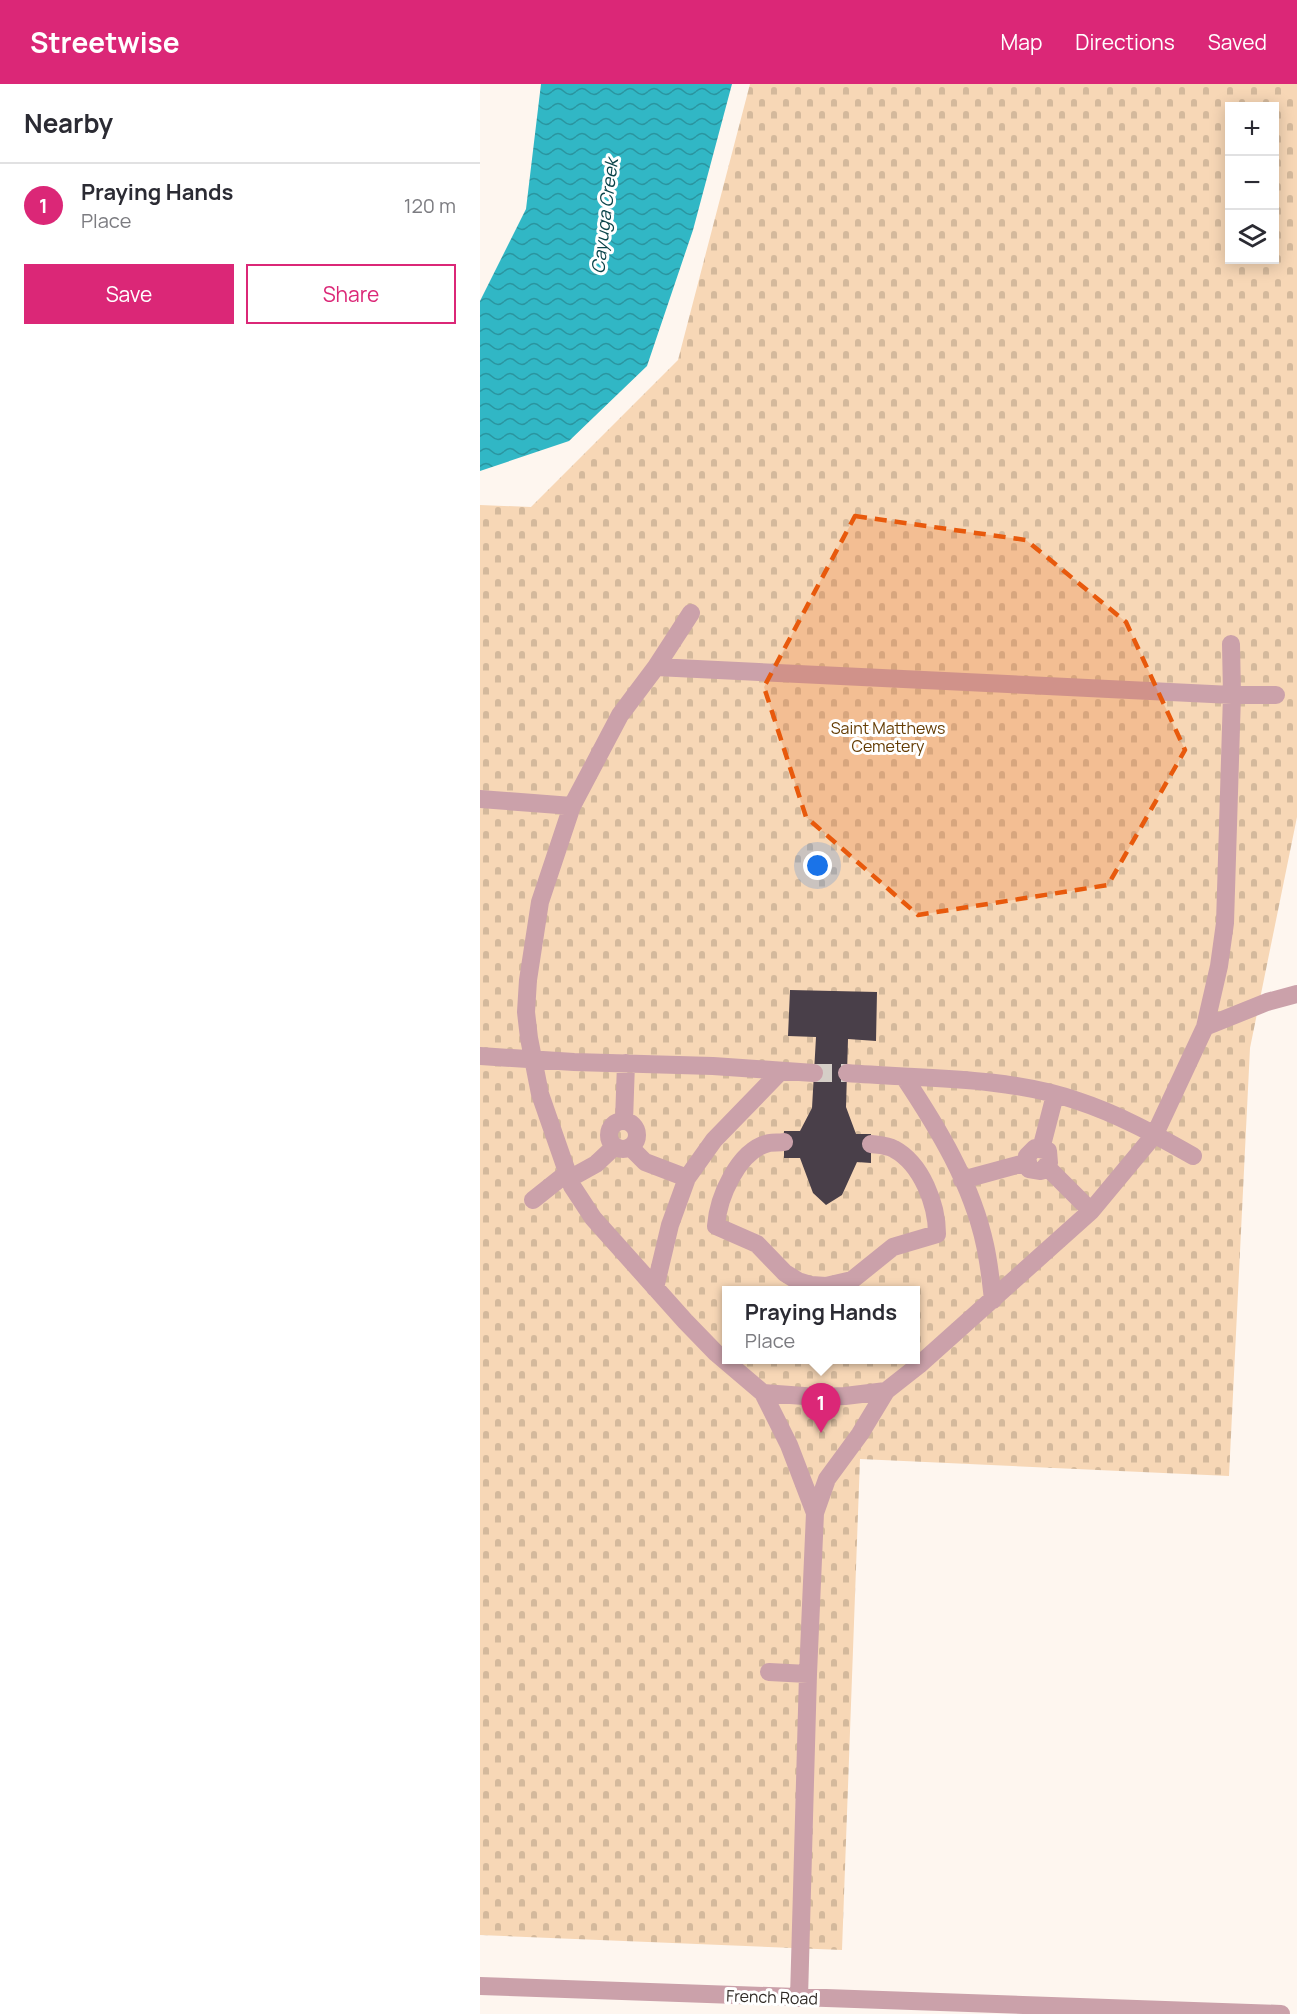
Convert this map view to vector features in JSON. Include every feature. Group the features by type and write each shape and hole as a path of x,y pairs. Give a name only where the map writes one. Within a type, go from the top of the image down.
{"street":[{"path":"691,613 656,667 620,715 572,806 540,902 526,1012 540,1094 568,1176 593,1218 655,1288 722,1358"},
{"path":"799,1998 815,1513 827,1479 860,1434 886,1391 919,1365 1091,1211 1155,1134 1205,1027 1219,966 1225,923 1232,695 1231,644"},
{"path":"656,667 1232,695 1276,695"},
{"path":"480,799 572,806"},
{"path":"1205,1027 1267,1002 1297,994"},
{"path":"480,1056 713,1066 814,1073"},
{"path":"626,1064 624,1121 616,1123 610,1129 609,1136 645,1162 687,1178"},
{"path":"655,1288 670,1225 687,1178 714,1140 780,1072"},
{"path":"847,1073 974,1080 1077,1100 1155,1134 1193,1156"},
{"path":"904,1077 931,1118 962,1180 984,1243 993,1300"},
{"path":"1038,1159 1055,1095"},
{"path":"784,1142 768,1143 751,1152 725,1188 719,1202 716,1226 757,1244 786,1273 798,1281 826,1286 852,1280 893,1247 937,1234 937,1219 933,1206 914,1167 906,1157 894,1149 872,1144"},
{"path":"533,1200 568,1176 596,1164 623,1147"},
{"path":"1038,1159 1091,1211"},
{"path":"962,1180 1038,1159"},
{"path":"729,1364 763,1393 789,1445 815,1513"},
{"path":"763,1393 827,1397 886,1391"},
{"path":"769,1672 808,1674"},
{"name":"French Road","path":"480,1986 1281,2014"}],"highlighted area":[{"path":"855,516 1026,540 1126,622 1185,750 1108,885 918,915 806,817 764,687"}],"green space":[{"name":"Saint Matthews Cemetery","path":"750,84 1297,84 1297,817 1250,1048 1229,1476 860,1459 842,1950 480,1935 480,505 531,507 678,360"}],"water":[{"name":"Cayuga Creek","path":"541,84 732,84 693,230 647,366 569,441 480,471 480,301 526,209"}],"building":[{"path":"790,990 877,992 876,1041 848,1039 846,1107 856,1134 871,1134 871,1163 857,1162 842,1195 826,1205 813,1193 800,1158 784,1158 784,1131 800,1131 812,1108 816,1037 788,1036"}],"tunnel":[{"path":"814,1073 847,1073"}],"place":[{"name":"Praying Hands","path":"821,1433"}]}
